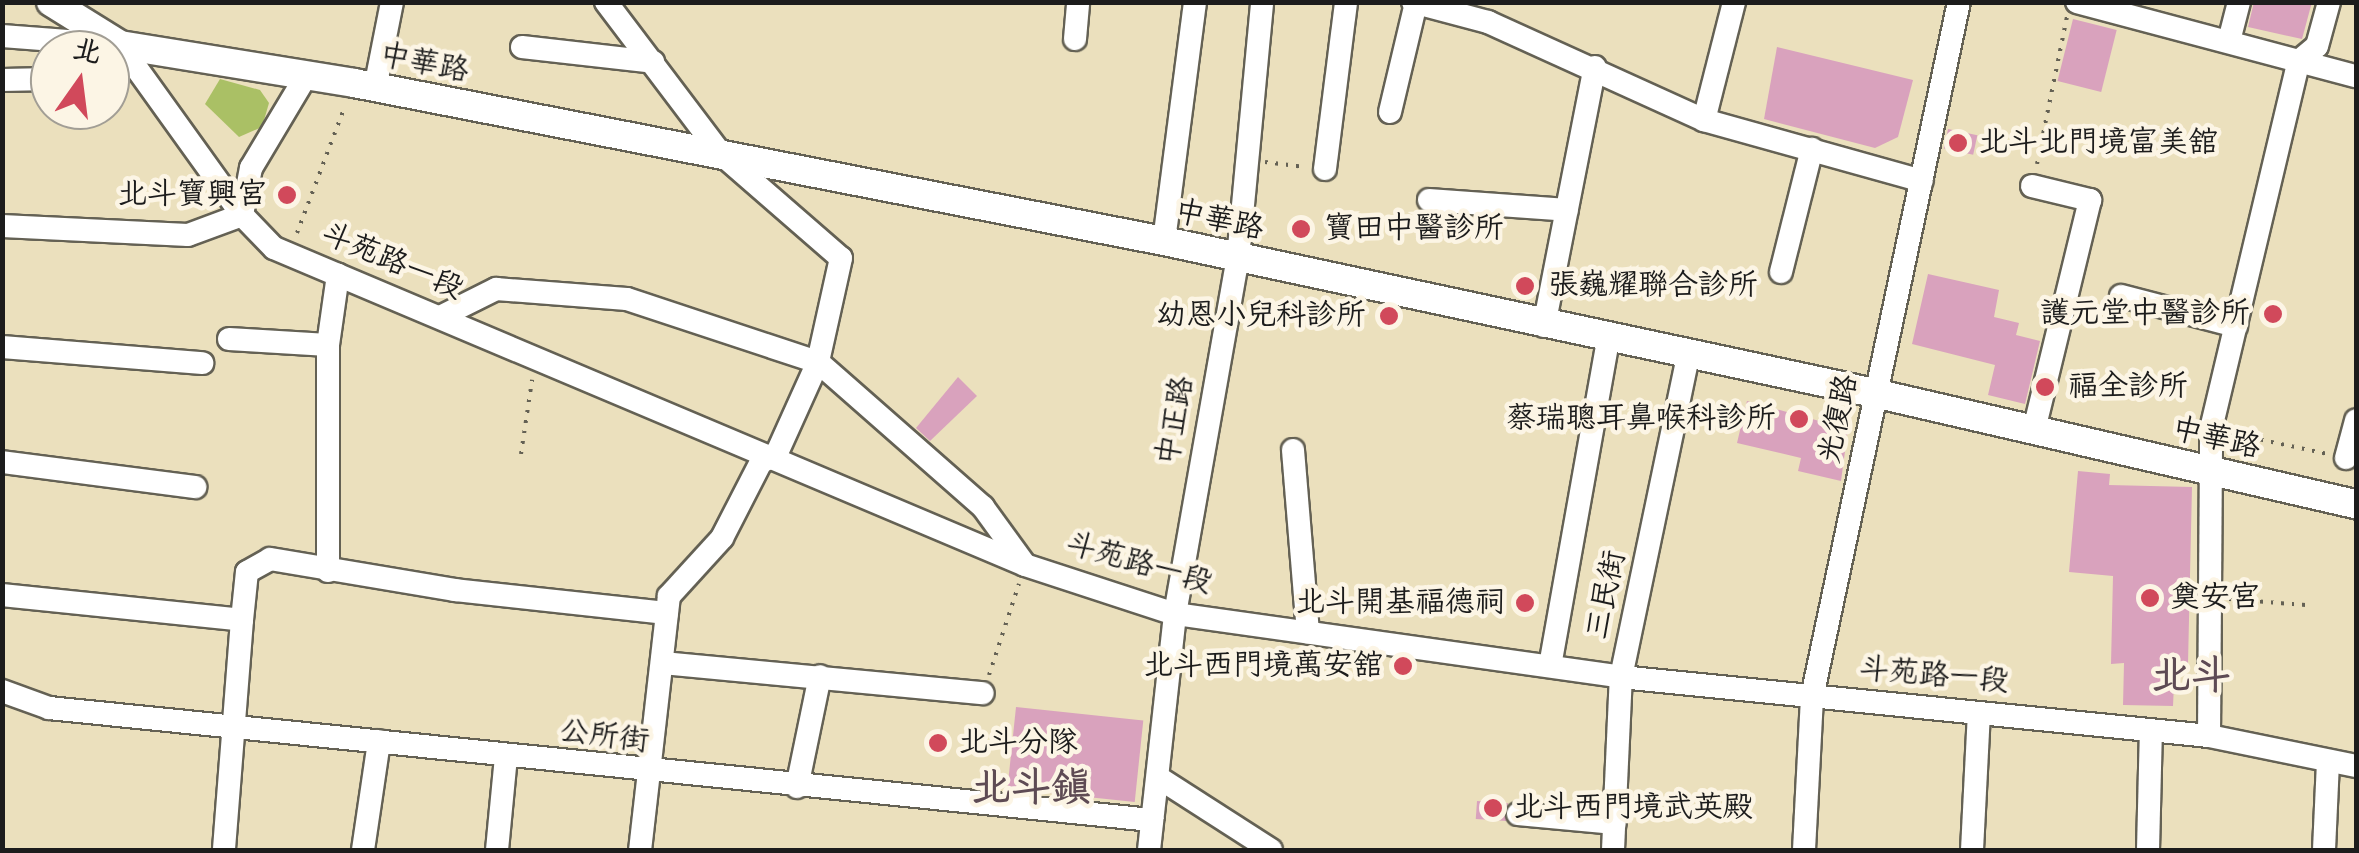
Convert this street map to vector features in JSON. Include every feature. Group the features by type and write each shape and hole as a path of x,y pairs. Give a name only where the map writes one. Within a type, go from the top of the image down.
{"main road":[{"name":"斗苑路一段","path":"51,2 90,30"},
{"name":"斗苑路一段","path":"82,2 102,30"},
{"name":"中華路","path":"130,50 365,86 1164,242 1608,341 1874,392 2356,504"}],"street":[{"path":"365,86 392,2"},
{"path":"606,2 720,153 841,258 818,362 776,455 762,462 722,538 669,596 640,850"},
{"path":"1075,39 1078,2"},
{"path":"1164,242 1195,2"},
{"name":"中正路","path":"1149,850 1160,778 1175,614 1238,258 1262,2"},
{"path":"1324,169 1346,2"},
{"path":"1704,120 1734,2"},
{"name":"光復路","path":"1804,850 1812,697 1959,2"},
{"path":"2074,2 2356,76"},
{"path":"2229,41 2239,2"},
{"path":"2210,736 2211,430 2299,61 2317,46 2329,2"},
{"path":"1390,112 1414,3 1490,12 1704,120 1922,181"},
{"path":"2,36 30,39"},
{"path":"522,47 652,62"},
{"path":"1544,326 1595,67"},
{"name":"斗苑路一段","path":"130,68 242,214 290,255 776,455 1025,564 1175,614 1621,677 2210,736 2356,766"},
{"path":"2,226 188,235 242,214 251,168 306,76"},
{"path":"2,80 30,79"},
{"path":"1781,272 1812,148"},
{"path":"2032,186 2090,200 2034,429"},
{"path":"1429,200 1567,210"},
{"path":"328,571 328,345 338,275"},
{"path":"440,317 496,289 627,299 818,362 983,507 1025,564"},
{"path":"2121,296 2236,326"},
{"path":"229,339 328,345"},
{"path":"1550,666 1608,341"},
{"path":"2,347 202,363"},
{"name":"三民街","path":"1614,850 1621,677 1688,356"},
{"path":"2346,458 2356,420"},
{"path":"1293,450 1308,632"},
{"path":"2,462 196,487"},
{"path":"224,850 248,572 270,559 328,571 667,613"},
{"path":"2,595 242,620"},
{"path":"664,663 982,694"},
{"path":"797,787 820,676"},
{"name":"公所街","path":"2,691 49,708 232,724 650,773 1152,820"},
{"path":"1972,850 1979,712"},
{"path":"2148,850 2151,731"},
{"path":"362,850 379,741"},
{"path":"497,850 506,756"},
{"path":"2324,850 2328,761"},
{"path":"1160,778 1270,850"},
{"path":"1518,814 1615,823"}],"path":[{"path":"2032,186 2074,2"},
{"path":"290,255 365,86"},
{"path":"1250,160 1324,169"},
{"path":"522,454 536,357"},
{"path":"2211,430 2346,458"},
{"path":"982,694 1025,564"},
{"path":"2209,598 2306,605"}],"green space":[{"path":"220,79 260,90 269,103 262,127 239,137 205,104"}],"building":[{"path":"2254,2 2312,2 2302,39 2248,27"},
{"path":"2073,19 2117,30 2101,92 2058,81"},
{"path":"1777,47 1913,80 1898,137 1875,148 1764,119"},
{"name":"北斗北門境富美舘","path":"1948,129 1977,135 1973,155 1944,149"},
{"path":"1928,274 1999,290 1994,317 2019,323 2016,335 2040,341 2025,404 1988,395 1995,365 1912,344"},
{"path":"958,377 977,396 930,441 916,428"},
{"path":"1747,401 1848,429 1841,481 1798,471 1801,458 1737,443"},
{"name":"奠安宮","path":"2078,471 2110,474 2109,485 2192,487 2188,664 2175,663 2173,706 2123,705 2124,663 2111,664 2113,576 2069,572"},
{"path":"1016,707 1143,720 1135,802 1007,789"},
{"name":"北斗西門境武英殿","path":"1477,801 1508,803 1507,821 1476,819"}],"place":[{"name":"北斗北門境富美舘","path":"1958,143"},
{"name":"北斗寶興宮","path":"287,195"},
{"name":"寶田中醫診所","path":"1301,229"},
{"name":"張巍耀聯合診所","path":"1525,286"},
{"name":"護元堂中醫診所","path":"2273,314"},
{"name":"幼恩小兒科診所","path":"1389,316"},
{"name":"福全診所","path":"2045,387"},
{"name":"蔡瑞聰耳鼻喉科診所","path":"1799,419"},
{"name":"奠安宮","path":"2150,598"},
{"name":"北斗開基福德祠","path":"1525,603"},
{"name":"北斗西門境萬安舘","path":"1403,666"},
{"name":"北斗分隊","path":"938,743"},
{"name":"北斗西門境武英殿","path":"1493,808"}],"district":[{"name":"北斗","path":"2191,677"},
{"name":"北斗鎮","path":"1031,789"}]}
